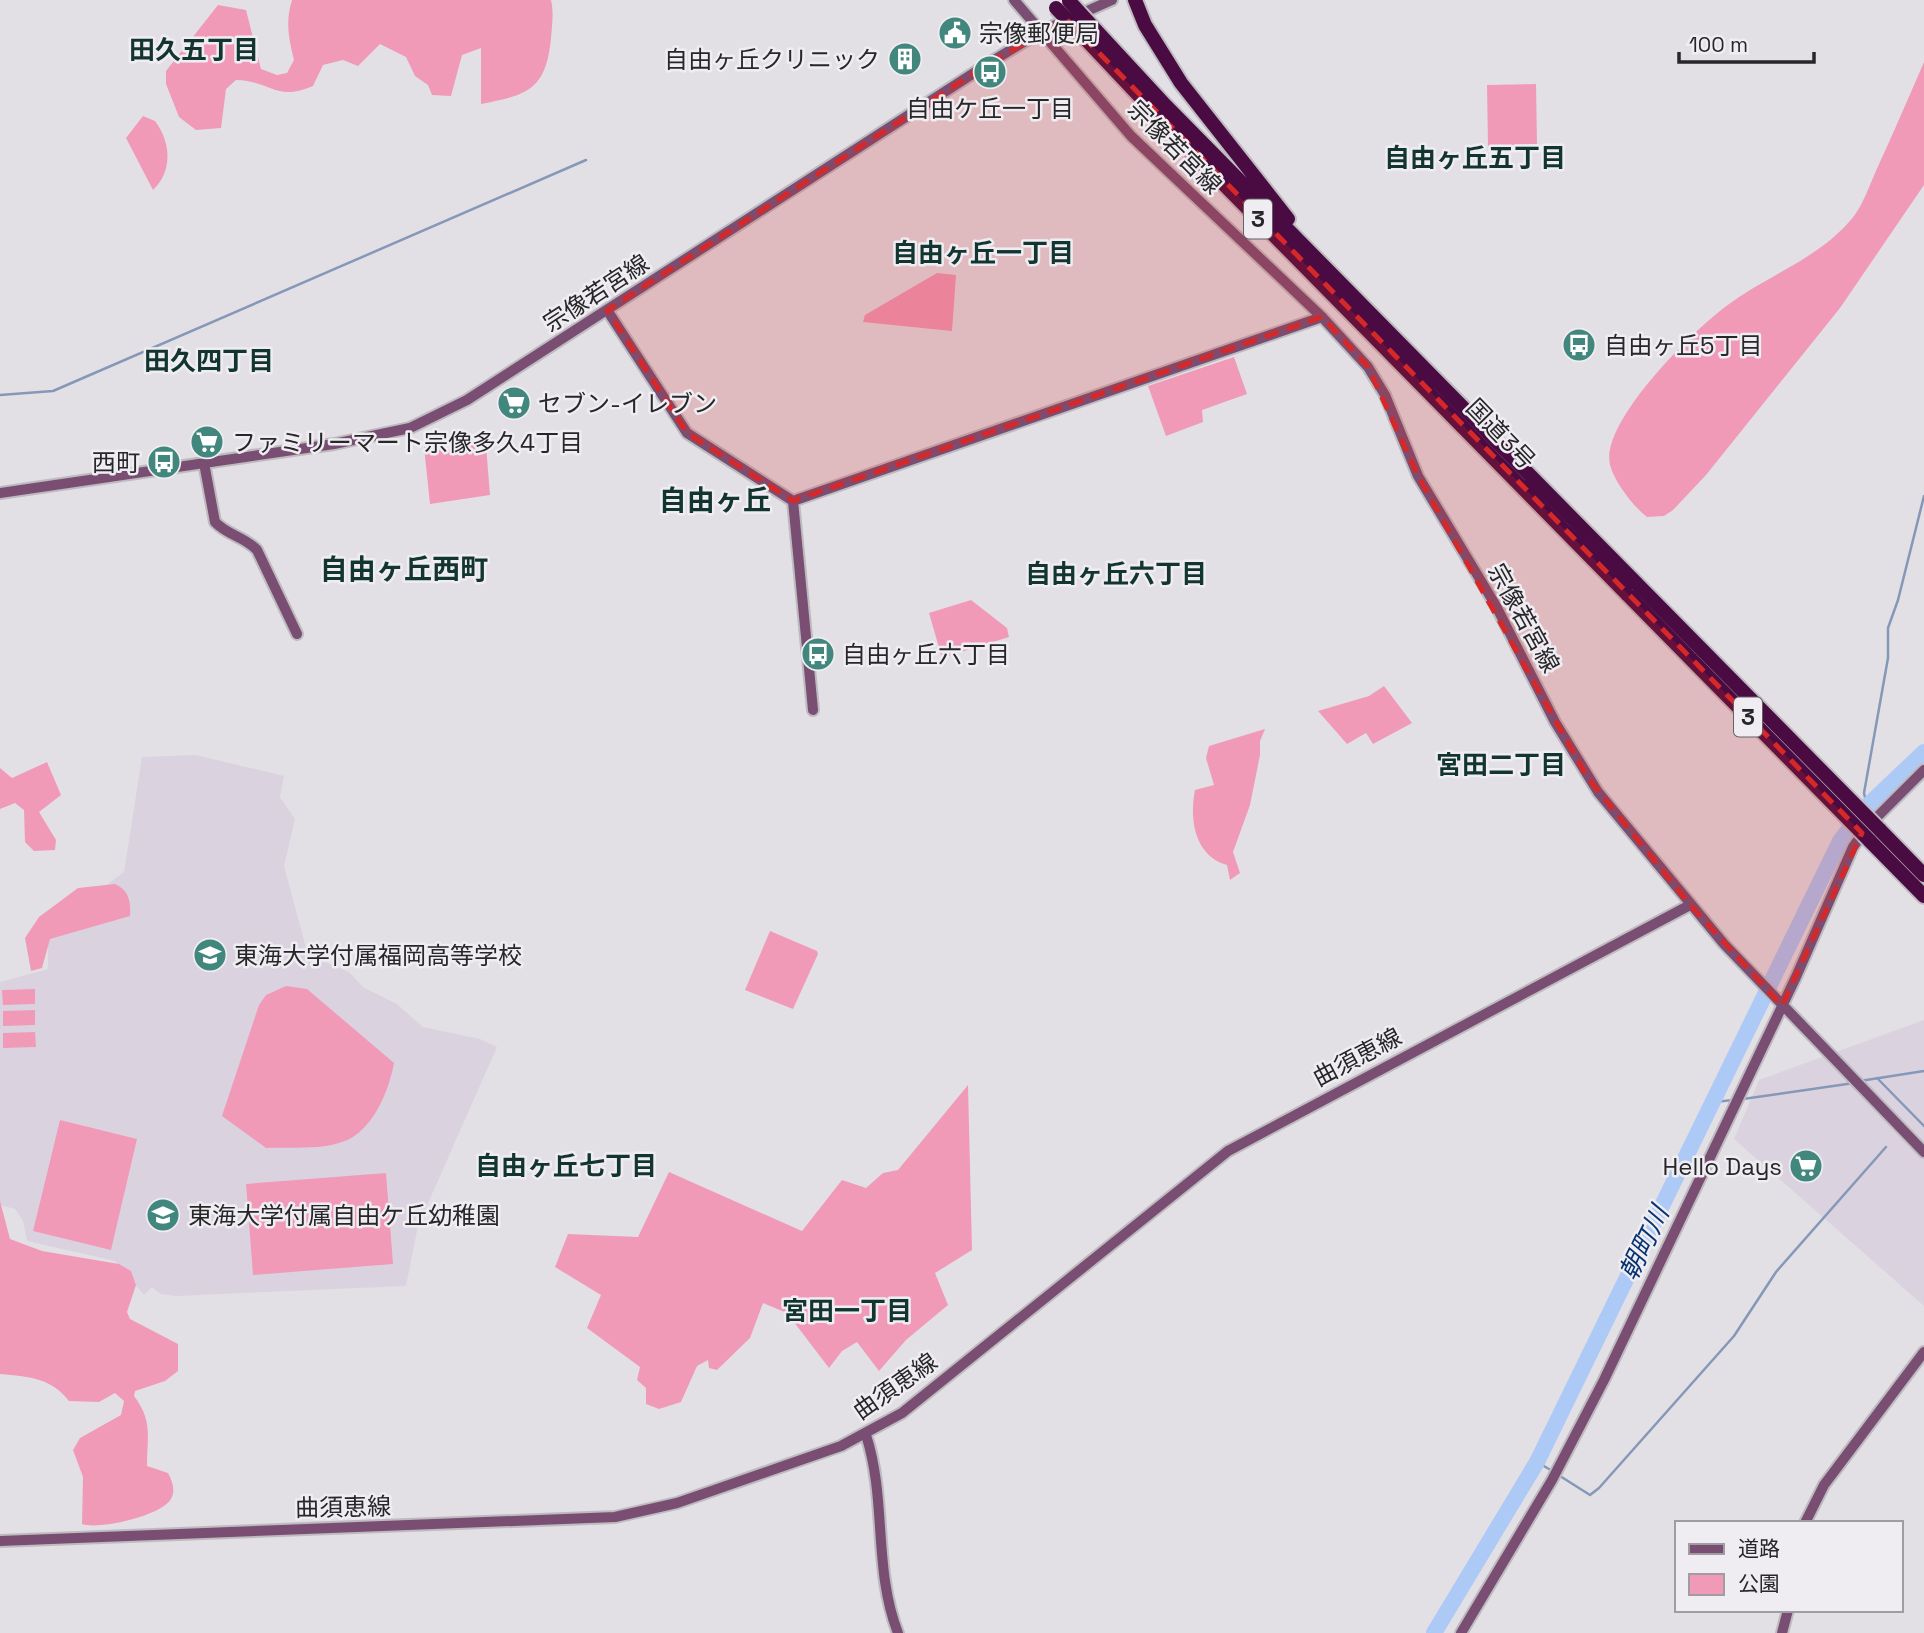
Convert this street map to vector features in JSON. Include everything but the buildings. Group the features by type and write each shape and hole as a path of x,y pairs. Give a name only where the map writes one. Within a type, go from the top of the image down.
{"highway":[{"path":"1135,0 1145,25 1181,83 1328,271"},
{"name":"国道3号","path":"1061,2 1194,154 1633,589"},
{"name":"国道3号","path":"1084,28 1165,105 1328,271 1874,835 1924,896"},
{"name":"国道3号","path":"1874,835 1924,875"}],"main road":[{"path":"1014,0 1042,31 1112,0"},
{"name":"宗像若宮線","path":"0,492 334,444 419,425 467,400 1042,31 1131,136 1322,317 1368,366 1385,395 1418,476 1518,645 1573,755 1610,807 1690,905 1782,1006 1924,1152"},
{"path":"607,310 687,433 793,501"},
{"path":"793,501 1322,317"},
{"path":"204,463 215,522 226,531 248,541 257,550 298,634"},
{"path":"793,501 813,710"},
{"path":"1461,1633 1552,1480 1604,1380 1782,1006 1860,835 1924,770"},
{"name":"曲須恵線","path":"0,1542 615,1517 677,1503 866,1435 910,1407 1228,1151 1690,905"},
{"path":"1806,1521 1824,1485 1924,1352"},
{"path":"866,1435 878,1488 888,1604 898,1633"},
{"path":"1782,1633 1787,1612"}],"highlighted area":[{"path":"1067,20 1862,833 1782,1006 1690,905 1587,777 1418,476 1368,367 1322,317 793,501 687,433 607,310 994,60"}],"shaded area":[{"path":"196,755 284,776 280,797 295,819 284,866 308,955 349,972 363,987 397,1004 423,1027 480,1039 497,1047 418,1226 406,1286 176,1296 161,1294 152,1287 144,1295 115,1261 27,1241 23,1221 15,1209 0,1205 0,982 48,969 48,928 124,872 142,757"},
{"path":"1924,1020 1924,1306 1734,1139 1759,1080"}],"green space":[{"path":"292,0 551,0 549,55 545,69 532,87 511,97 481,104 481,48 462,55 451,96 432,95 428,85 415,76 406,57 380,44 358,66 343,60 323,65 313,86 300,90 281,91 236,80 226,89 221,128 196,130 179,117 166,84 166,71 218,5 246,10 261,69 277,75 287,73 294,60 288,23"},
{"path":"1924,62 1924,185 1840,308 1706,475 1673,510 1664,516 1647,517 1625,494 1610,465 1611,447 1619,426 1652,379 1710,319 1741,295 1826,244 1854,216 1866,195"},
{"path":"1536,84 1537,144 1488,146 1487,85"},
{"path":"143,116 155,121 167,147 167,165 153,190 126,138"},
{"path":"937,273 956,275 952,331 863,322 865,315"},
{"path":"1234,357 1247,394 1202,410 1203,422 1166,436 1148,386"},
{"path":"485,433 490,495 430,504 424,447 451,450"},
{"path":"971,600 1007,628 1009,637 942,658 929,613"},
{"path":"1384,686 1412,723 1373,744 1366,733 1347,744 1318,711 1369,696"},
{"path":"1265,729 1260,741 1260,755 1250,805 1233,852 1240,873 1230,880 1227,865 1208,854 1197,835 1193,813 1195,790 1214,785 1206,758 1209,746"},
{"path":"47,762 61,795 39,812 56,840 55,850 34,851 25,842 24,810 15,803 0,809 0,768 12,778"},
{"path":"115,884 128,897 130,916 50,939 42,968 31,971 25,938 39,917 78,888"},
{"path":"770,931 817,951 818,954 793,1009 745,990"},
{"path":"286,986 307,989 394,1063 383,1098 370,1120 353,1137 333,1145 266,1148 222,1116 259,1005 266,995"},
{"path":"35,989 35,1004 3,1005 2,990"},
{"path":"35,1010 35,1025 3,1026 3,1011"},
{"path":"35,1032 36,1047 3,1048 3,1033"},
{"path":"968,1085 972,1250 935,1273 948,1305 906,1340 879,1371 857,1342 842,1351 829,1368 787,1313 763,1303 750,1338 717,1370 709,1368 708,1360 697,1366 681,1402 659,1409 646,1404 646,1388 637,1380 640,1367 587,1328 601,1295 555,1267 568,1234 638,1237 669,1172 802,1231 842,1180 866,1188 883,1173 898,1170"},
{"path":"60,1120 137,1139 111,1250 33,1231"},
{"path":"386,1173 393,1264 253,1275 246,1184"},
{"path":"0,1201 10,1239 42,1251 119,1264 131,1271 136,1285 127,1312 130,1319 178,1344 178,1371 165,1381 135,1391 134,1396 146,1421 147,1466 168,1473 173,1486 171,1499 155,1511 115,1523 82,1524 83,1477 73,1450 80,1438 121,1415 124,1401 115,1393 99,1402 69,1401 46,1383 0,1374"}],"waterway":[{"path":"0,395 53,391 586,160"},
{"path":"1867,806 1864,793 1888,658 1888,628 1898,600 1924,496"},
{"name":"朝町川","path":"1434,1633 1537,1462 1840,841 1867,806 1924,752"},
{"path":"1860,1081 1924,1071"},
{"path":"1877,1078 1924,1126"},
{"path":"1743,1099 1854,1083"},
{"path":"1715,1102 1733,1100"},
{"path":"1560,1476 1590,1495 1599,1488 1734,1336 1776,1272 1886,1147"},
{"path":"1537,1462 1554,1472"}],"place":[{"name":"宗像郵便局","path":"955,33"},
{"name":"自由ヶ丘クリニック","path":"905,59"},
{"name":"自由ケ丘一丁目","path":"990,72"},
{"name":"自由ヶ丘5丁目","path":"1579,345"},
{"name":"セブン-イレブン","path":"514,403"},
{"name":"ファミリーマート宗像多久4丁目","path":"207,442"},
{"name":"西町","path":"164,462"},
{"name":"自由ヶ丘六丁目","path":"818,654"},
{"name":"東海大学付属福岡高等学校","path":"210,955"},
{"name":"Hello Days","path":"1806,1166"},
{"name":"東海大学付属自由ケ丘幼稚園","path":"163,1215"}],"district":[{"name":"田久五丁目","path":"194,50"},
{"name":"自由ヶ丘五丁目","path":"1475,158"},
{"name":"自由ヶ丘一丁目","path":"983,253"},
{"name":"田久四丁目","path":"209,361"},
{"name":"自由ヶ丘","path":"715,500"},
{"name":"自由ヶ丘西町","path":"404,569"},
{"name":"自由ヶ丘六丁目","path":"1116,574"},
{"name":"宮田二丁目","path":"1501,765"},
{"name":"自由ヶ丘七丁目","path":"566,1166"},
{"name":"宮田一丁目","path":"847,1311"}]}
